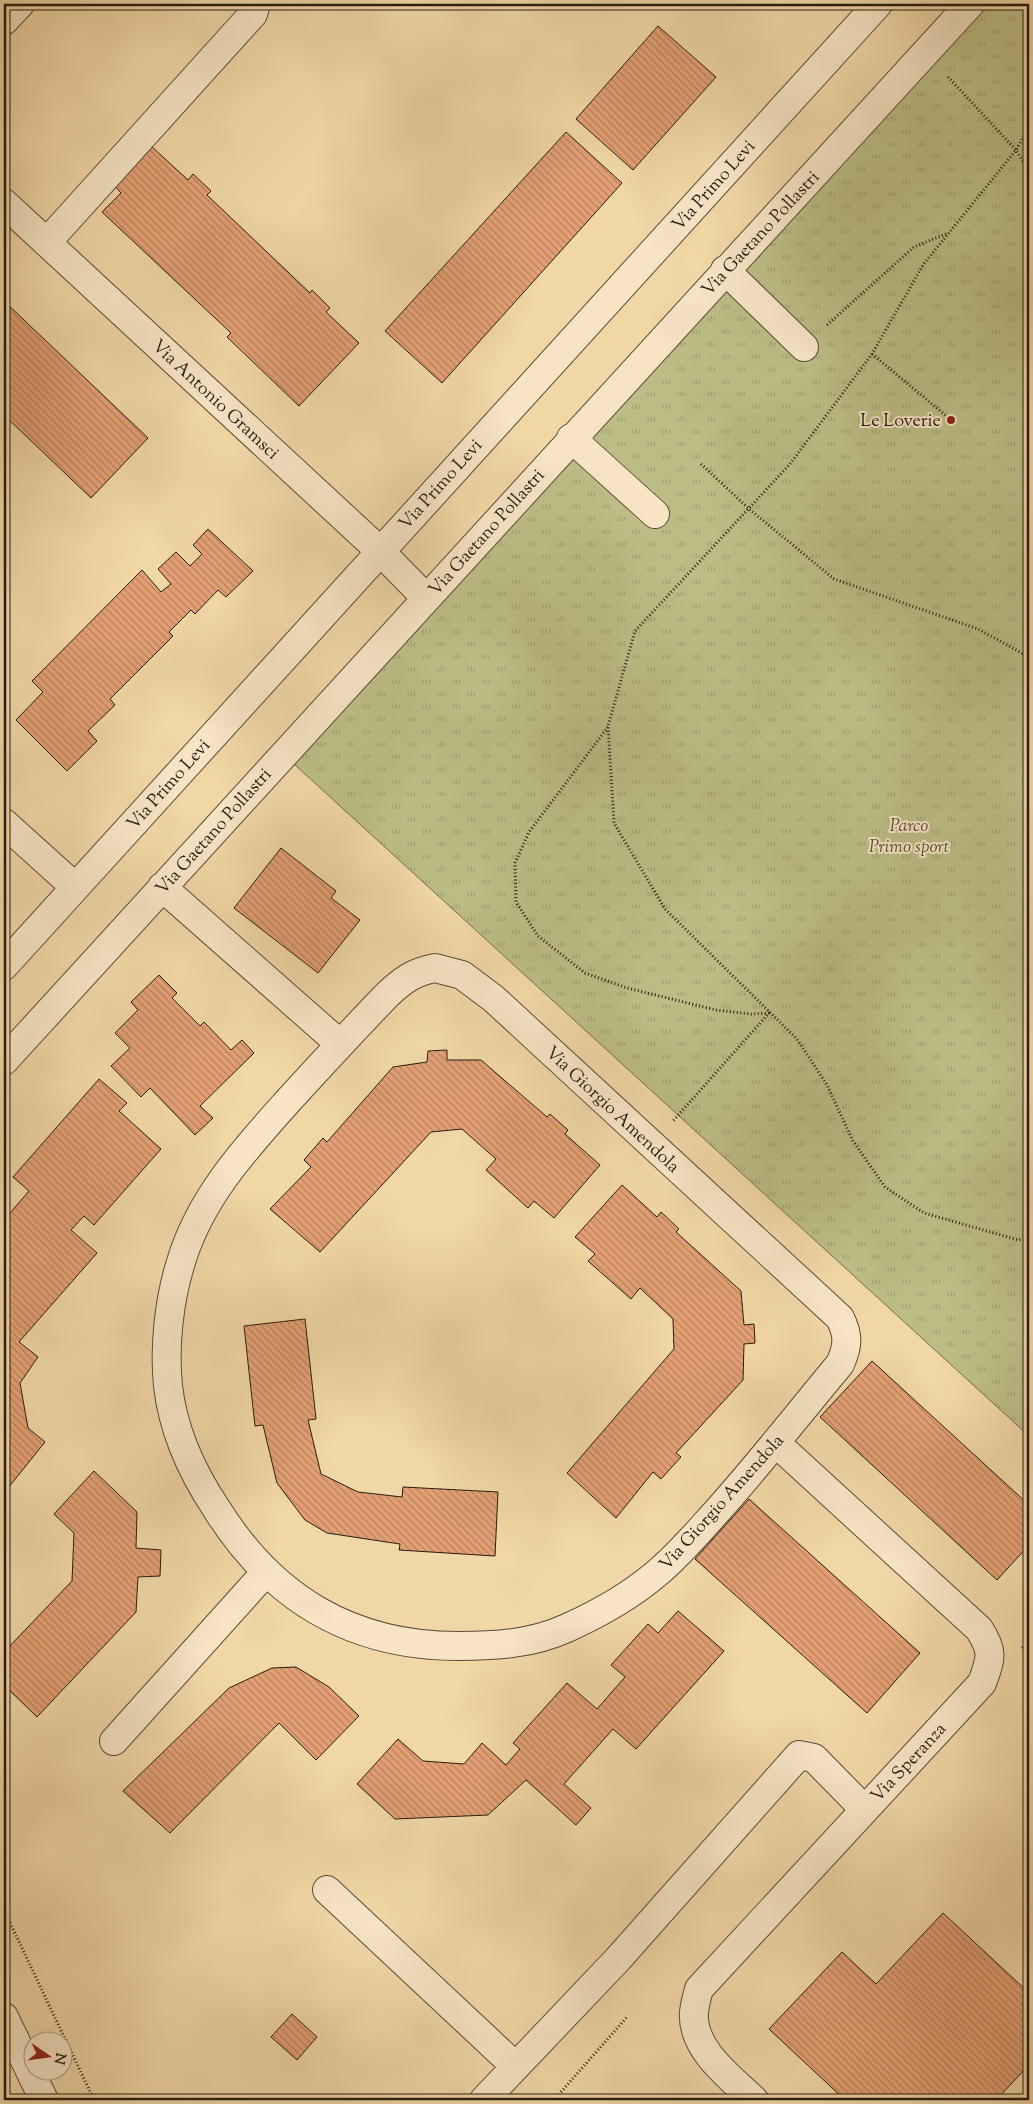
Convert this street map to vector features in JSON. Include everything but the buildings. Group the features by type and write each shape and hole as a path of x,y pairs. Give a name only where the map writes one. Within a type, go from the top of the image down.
{"street":[{"path":"4,21 20,4"},
{"name":"Via Primo Levi","path":"4,966 878,4"},
{"name":"Via Gaetano Pollastri","path":"4,1061 970,4"},
{"path":"47,242 257,7"},
{"name":"Via Antonio Gramsci","path":"4,203 380,551 426,598"},
{"path":"725,270 804,347"},
{"path":"572,438 656,514"},
{"path":"4,824 75,887"},
{"path":"162,887 340,1044"},
{"name":"Via Giorgio Amendola","path":"435,968 462,975 494,999 653,1145 840,1318 847,1332 847,1348 840,1364 776,1443 703,1526 656,1574 617,1602 566,1629 538,1639 508,1645 421,1646 398,1640 333,1620 305,1604 264,1572 227,1526 204,1489 186,1454 172,1408 168,1385 167,1358 173,1293 181,1260 196,1224 215,1189 232,1165 340,1044 404,979 419,971 435,968"},
{"name":"Via Speranza","path":"754,2100 717,2064 699,2040 694,2014 699,1989 982,1683 990,1660 990,1645 979,1629 776,1443"},
{"path":"114,1741 264,1572"},
{"path":"484,2100 618,1959 799,1755 814,1758 864,1809"},
{"path":"327,1890 515,2066"},
{"path":"4,2017 44,2100"}],"path":[{"path":"925,52 1016,150 1029,171"},
{"path":"1029,127 1016,150 923,265 872,354 790,464 634,631 608,726 614,823 665,909 797,1039 827,1084 853,1141 885,1187 924,1213 1018,1240 1029,1238"},
{"path":"804,347 914,247 948,233"},
{"path":"872,354 950,419"},
{"path":"701,464 748,508 834,579 978,630 1029,657"},
{"path":"608,726 529,832 515,863 516,902 538,936 585,973 628,988 716,1010 751,1014 769,1013"},
{"path":"653,1145 769,1013"},
{"path":"4,1910 94,2100"},
{"path":"554,2100 627,2017"}],"green space":[{"name":"Parco Primo sport","path":"966,4 1029,4 1029,1436 282,753"}],"place":[{"name":"Le Loverie","path":"951,420"}]}
